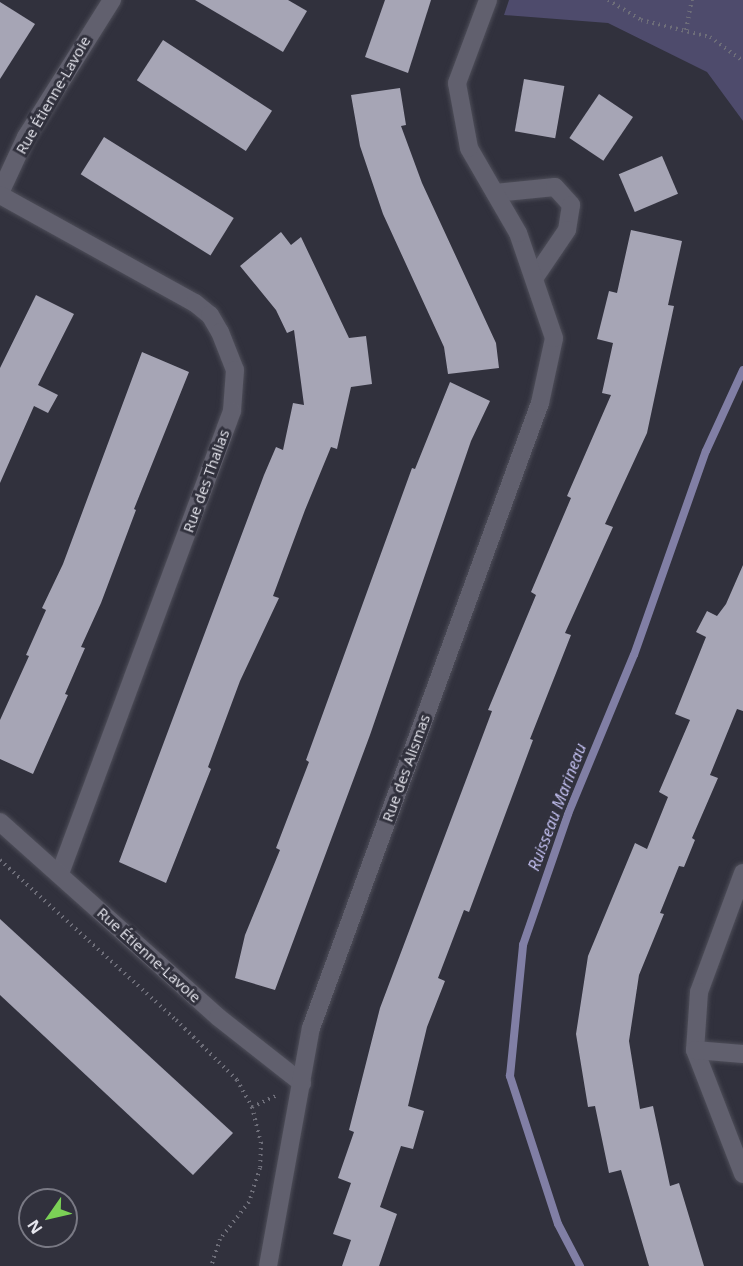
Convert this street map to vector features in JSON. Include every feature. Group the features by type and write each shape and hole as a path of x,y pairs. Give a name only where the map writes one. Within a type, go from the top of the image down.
{"street":[{"name":"Rue Étienne-Lavoie","path":"0,194 26,137 112,0"},
{"name":"Rue des Alismas","path":"268,1266 311,1028 540,403 554,338 535,276 518,233 469,148 458,82 488,0"},
{"path":"495,193 555,187 571,205 567,230 535,276"},
{"name":"Rue des Thalias","path":"0,194 195,303 210,315 220,332 235,370 232,411 60,874"},
{"name":"Rue Étienne-Lavoie","path":"0,822 218,1017 302,1083"},
{"path":"743,873 699,992 695,1050 743,1174"},
{"path":"695,1050 743,1054"}],"path":[{"path":"608,0 641,20 710,37 743,61"},
{"path":"686,30 692,0"},
{"path":"0,860 176,1020 237,1080 252,1107 261,1143 260,1168 249,1202 220,1239 211,1266"},
{"path":"252,1107 272,1099"}],"shaded area":[{"path":"509,0 743,0 743,121 707,72 608,23 504,15"}],"building":[{"path":"195,0 288,0 307,11 283,52"},
{"path":"385,0 431,0 408,73 365,57"},
{"path":"0,2 35,24 0,79"},
{"path":"163,40 272,111 246,151 137,80"},
{"path":"524,79 564,86 555,138 515,131"},
{"path":"400,88 406,125 401,126 422,183 496,343 499,368 448,374 444,347 383,214 360,146 351,95"},
{"path":"599,94 633,117 603,161 569,138"},
{"path":"104,137 234,218 210,255 81,174"},
{"path":"662,156 678,194 635,212 619,174"},
{"path":"631,230 682,241 668,305 674,306 647,433 605,524 613,527 565,633 571,635 530,739 533,740 469,912 464,910 438,978 445,981 427,1027 408,1106 424,1111 413,1149 401,1146 380,1207 397,1214 379,1266 342,1266 351,1240 333,1234 351,1183 338,1178 354,1132 349,1130 380,1008 492,711 488,710 536,595 531,592 571,498 567,496 611,395 602,393 613,343 597,339 609,291 617,293"},
{"path":"281,232 291,245 301,237 349,338 366,336 372,384 351,387 337,449 331,447 305,510 273,596 279,598 240,681 208,767 211,769 166,883 119,862 264,475 276,447 283,450 293,403 304,405 294,330 287,333 276,310 240,266"},
{"path":"36,295 74,314 38,385 58,395 48,413 34,406 0,483 0,368"},
{"path":"142,352 189,372 134,509 136,510 101,603 81,647 85,648 65,694 68,695 33,774 0,759 0,720 29,656 26,655 46,610 42,608 63,564"},
{"path":"450,382 490,401 471,441 370,735 275,990 235,978 245,935 280,850 276,848 309,762 306,760 412,468 415,469"},
{"path":"743,565 743,711 737,709 710,775 718,778 692,838 695,840 684,867 679,866 660,913 664,914 639,975 629,1041 640,1109 653,1106 670,1186 679,1183 704,1266 649,1266 621,1170 609,1173 595,1106 588,1107 576,1034 588,956 635,843 647,849 668,797 659,792 690,720 675,714 706,637 696,632 707,611 717,616 726,604"},
{"path":"0,919 233,1133 193,1175 0,995"}],"waterway":[{"name":"Ruisseau Marineau","path":"580,1266 558,1224 510,1076 523,945 568,814 634,655 706,451 743,370"}]}
